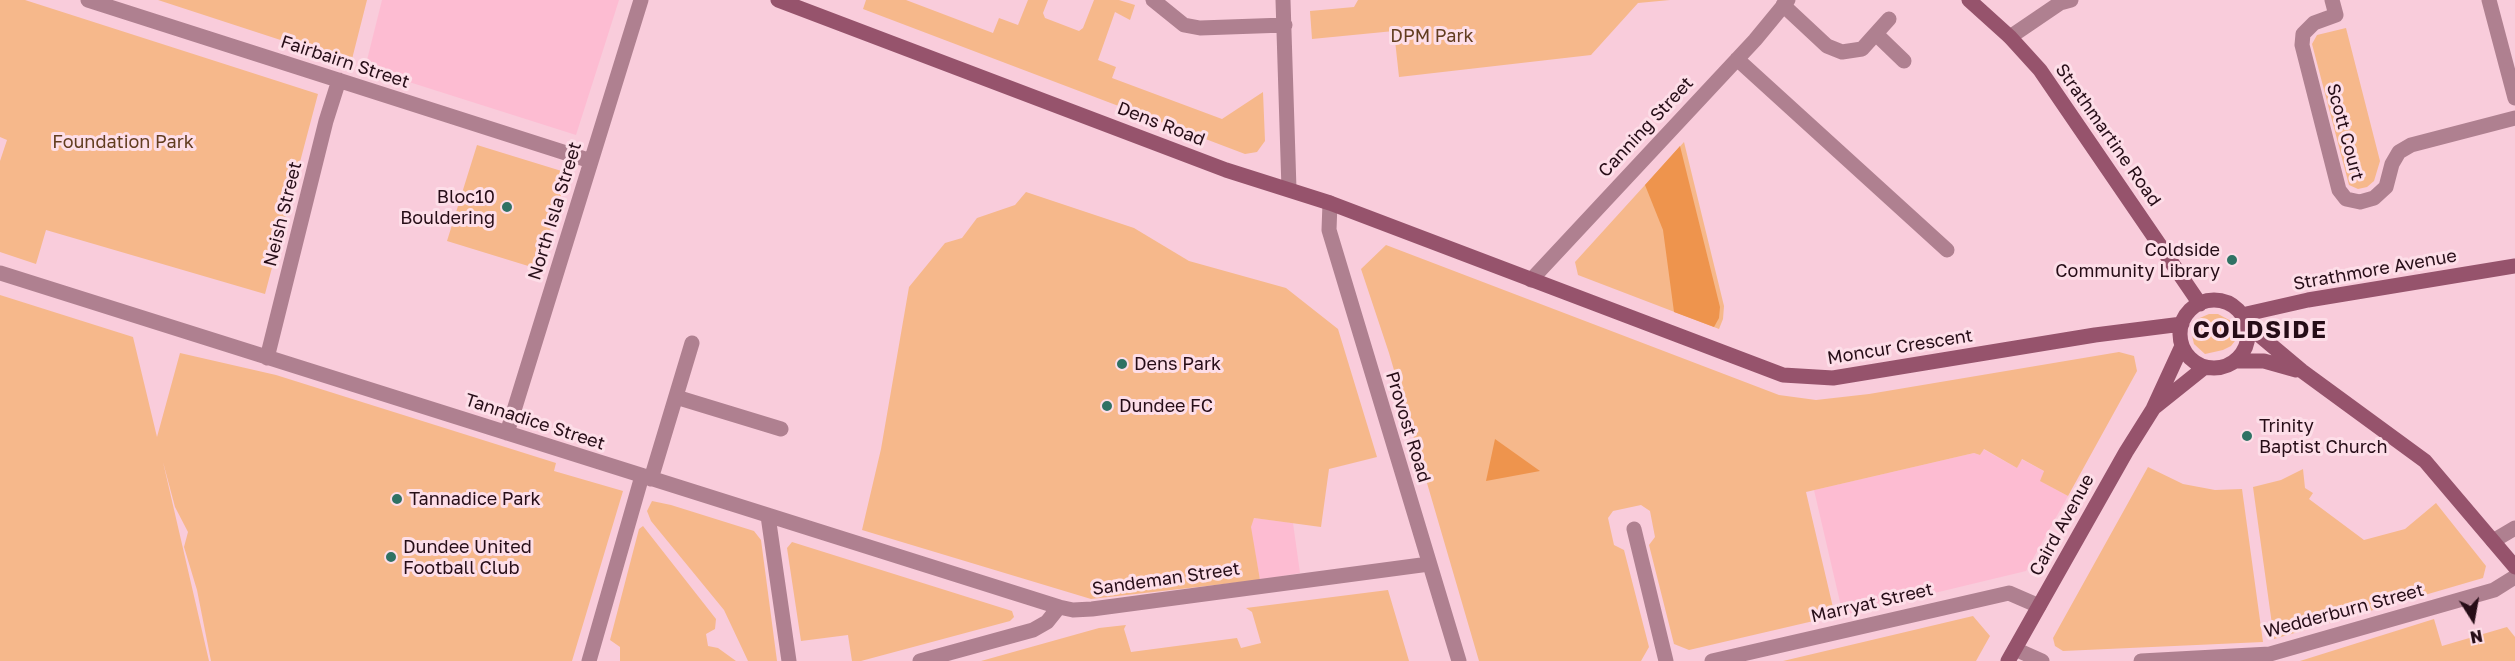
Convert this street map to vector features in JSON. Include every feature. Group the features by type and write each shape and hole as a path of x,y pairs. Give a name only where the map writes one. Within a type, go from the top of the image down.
{"main road":[{"name":"Dens Road","path":"778,0 1226,170 1330,203 1531,280"},
{"name":"Strathmartine Road","path":"1970,0 2010,37 2040,70 2200,303"},
{"name":"Strathmore Avenue","path":"2244,319 2308,300 2515,266"},
{"name":"Moncur Crescent","path":"1531,280 1783,375 1798,378 1833,378 2095,335 2182,324"},
{"path":"2302,371 2264,361 2235,361 2225,366 2205,367 2187,355 2182,346 2180,335 2182,324 2186,315 2200,303 2223,302 2233,306 2244,319 2302,371 2425,461 2515,567"},
{"path":"2235,361 2246,345 2244,319"},
{"name":"Caird Avenue","path":"2011,655 2126,452 2153,409 2182,346"},
{"name":"Caird Avenue","path":"2153,409 2205,367"}],"street":[{"name":"Fairbairn Street","path":"88,0 591,161"},
{"name":"North Isla Street","path":"507,433 640,0"},
{"path":"1154,0 1184,25 1200,28 1285,25"},
{"path":"1283,0 1289,189"},
{"path":"2010,37 2060,3 2071,0"},
{"name":"Scott Court","path":"2332,0 2336,15 2314,23 2303,34 2302,45 2339,190 2346,198 2360,202 2374,198 2386,187 2392,164 2399,152 2411,145 2515,118"},
{"path":"2488,0 2515,98"},
{"path":"1786,2 1827,46 1842,52 1862,49 1889,18"},
{"name":"Canning Street","path":"1531,280 1737,59 1786,2"},
{"path":"1876,34 1904,61"},
{"path":"1737,59 1947,250"},
{"name":"Neish Street","path":"267,357 326,121 339,80"},
{"name":"Provost Road","path":"1330,203 1329,230 1459,661"},
{"name":"Tannadice Street","path":"0,273 1059,607"},
{"path":"589,661 646,478 676,397 692,343"},
{"path":"676,397 781,429"},
{"path":"768,516 789,661"},
{"path":"2493,541 2515,528"},
{"path":"1634,529 1665,661"},
{"name":"Sandeman Street","path":"1059,607 1073,610 1092,609 1429,564"},
{"name":"Wedderburn Street","path":"2141,661 2271,657 2494,590 2515,577"},
{"name":"Marryat Street","path":"1712,661 2009,593 2039,606"},
{"path":"920,661 1033,630 1047,622 1059,607"},
{"path":"2011,655 2042,661"}],"shaded area":[{"path":"382,0 619,0 576,135 365,68"},
{"path":"1680,146 1720,307 1719,318 1714,327 1674,312 1663,230 1645,185"},
{"path":"1495,439 1540,471 1486,481"},
{"path":"1983,449 2017,468 2021,459 2044,471 2041,481 2068,496 2026,571 1843,615 1814,490 1974,453 1980,455"},
{"path":"1254,518 1293,523 1300,573 1260,580 1250,527"}],"green space":[{"name":"Foundation Park","path":"0,0 25,0 318,94 265,294 46,230 36,264 0,252 0,161 7,140 0,137"},
{"path":"158,0 367,0 351,63"},
{"path":"866,0 906,0 993,33 999,18 1018,25 1028,0 1048,0 1043,13 1045,18 1079,31 1083,28 1094,0 1119,0 1135,5 1130,20 1115,12 1098,60 1116,67 1112,78 1222,119 1263,92 1265,141 1257,152 1245,154 863,9"},
{"name":"DPM Park","path":"1358,0 1670,0 1638,3 1591,55 1399,77 1394,31 1312,39 1310,11 1354,7"},
{"path":"2346,28 2380,161 2374,181 2367,187 2358,189 2349,185 2312,44 2317,35"},
{"path":"1684,142 1724,306 1719,329 1578,275 1575,262"},
{"name":"Bloc10 Bouldering","path":"477,145 568,173 538,269 447,241"},
{"name":"Dens Park","path":"1026,192 1134,228 1189,261 1286,288 1338,329 1377,457 1329,469 1321,527 1254,518 1251,527 1260,580 1091,599 862,530 881,449 909,287 945,243 962,238 977,218 1015,205"},
{"path":"1386,245 1779,395 1816,400 1869,394 2119,352 2134,356 2137,371 2068,496 2040,481 2044,471 2022,459 2017,468 1984,449 1980,455 1974,453 1806,492 1835,616 1689,650 1674,644 1649,545 1655,537 1650,511 1641,505 1613,511 1608,518 1614,545 1624,550 1649,647 1641,661 1479,661 1389,353 1361,269"},
{"name":"Tannadice Park","path":"0,295 133,337 157,437 180,353 276,375 556,463 554,471 623,491 572,661 211,661 197,590 184,547 188,532 175,507 163,462 209,661 0,661"},
{"path":"2209,314 2218,314 2231,321 2238,337 2231,346 2205,354 2194,344 2191,331 2195,320"},
{"path":"2148,467 2183,484 2215,490 2242,489 2263,642 2063,651 2055,646 2053,638"},
{"path":"2303,469 2305,488 2313,493 2309,499 2364,540 2405,529 2436,503 2486,566 2483,578 2274,639 2253,487 2281,480"},
{"path":"652,501 754,531 761,540 777,661 748,661 724,610 651,521 647,511"},
{"path":"643,526 716,619 715,629 706,634 708,646 718,648 736,661 620,661 620,647 610,640 639,529"},
{"path":"792,542 1012,611 1014,617 1010,621 861,661 852,661 848,635 801,641 787,548"},
{"path":"1388,590 1409,661 981,661 1099,628 1126,625 1124,629 1131,652 1237,638 1241,648 1261,643 1252,612 1246,608"},
{"path":"1973,616 1990,636 1976,661 1783,661"},
{"path":"2434,619 2442,646 2507,627 2515,637 2515,661 2300,661"}],"place":[{"name":"Bloc10 Bouldering","path":"507,207"},
{"name":"Coldside Community Library","path":"2232,260"},
{"name":"Dens Park","path":"1122,364"},
{"name":"Dundee FC","path":"1107,406"},
{"name":"Trinity Baptist Church","path":"2247,436"},
{"name":"Tannadice Park","path":"397,499"},
{"name":"Dundee United Football Club","path":"391,557"}],"district":[{"name":"COLDSIDE","path":"2260,330"}]}
